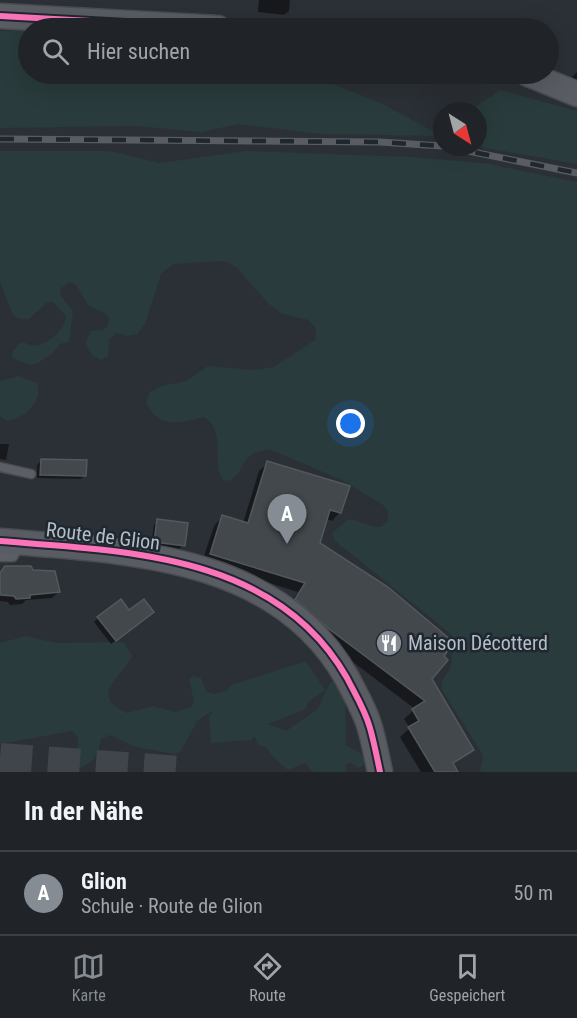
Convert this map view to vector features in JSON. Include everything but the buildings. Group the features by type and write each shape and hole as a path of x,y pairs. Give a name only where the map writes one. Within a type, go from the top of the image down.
{"street":[{"path":"0,16 36,18"},
{"path":"552,84 577,94"},
{"name":"Route de Glion","path":"11,542 123,552 181,562 241,583 270,597 297,615 332,653 359,700 370,727 380,772"}],"lane":[{"path":"0,467 31,474"},
{"path":"0,557 13,557 11,542"}],"shaded area":[{"path":"18,30 18,84 333,84 381,103 433,131 433,136 321,134 238,124 202,132 136,126 0,128 0,31"},
{"path":"500,90 577,111 577,164 487,148 487,102 482,102"},
{"path":"0,151 110,151 159,163 246,151 410,157 483,163 577,182 577,772 480,772 483,757 481,752 442,690 443,680 452,663 454,641 451,634 335,541 332,533 349,519 381,527 388,521 388,511 383,505 344,481 269,449 254,453 247,458 238,474 229,481 223,480 218,464 217,438 211,423 204,417 178,422 164,421 151,412 146,403 150,392 162,386 186,381 208,366 254,370 274,367 315,340 316,328 308,320 283,314 269,304 236,267 224,261 173,264 161,274 145,324 137,334 127,336 116,333 109,340 108,356 101,360 92,355 85,344 91,331 103,330 108,326 109,318 105,313 89,306 76,285 70,282 60,289 61,296 73,311 69,342 60,344 53,353 38,363 29,365 13,358 12,352 19,344 38,345 49,340 59,331 66,316 53,302 46,303 29,319 19,319 13,315 0,282"},
{"path":"19,376 37,383 38,396 31,408 7,421 0,416 0,381"},
{"path":"26,636 57,643 124,642 132,656 115,679 109,693 110,700 127,713 153,706 176,712 191,707 194,701 189,679 193,676 201,678 206,691 213,694 227,691 231,685 306,661 325,690 308,702 306,709 268,724 286,731 317,710 331,682 339,682 345,692 346,745 362,754 365,760 363,766 358,768 351,763 346,764 346,772 313,772 305,763 288,770 273,757 267,748 259,745 254,736 251,740 211,743 209,717 213,711 198,720 180,752 174,754 136,747 110,735 101,739 94,759 75,771 72,770 72,765 78,740 72,731 0,744 0,643"}],"tunnel":[{"path":"0,759 181,772"}],"railway":[{"path":"0,139 380,142 433,145"},
{"path":"487,155 577,173"}],"cycle path":[{"path":"0,16 36,18"},
{"path":"0,541 98,549 147,556 194,567 240,583 281,606 317,637 347,678 368,721 380,772"}],"place":[{"name":"Glion","path":"287,544"},
{"name":"Maison Décotterd","path":"389,643"}]}
